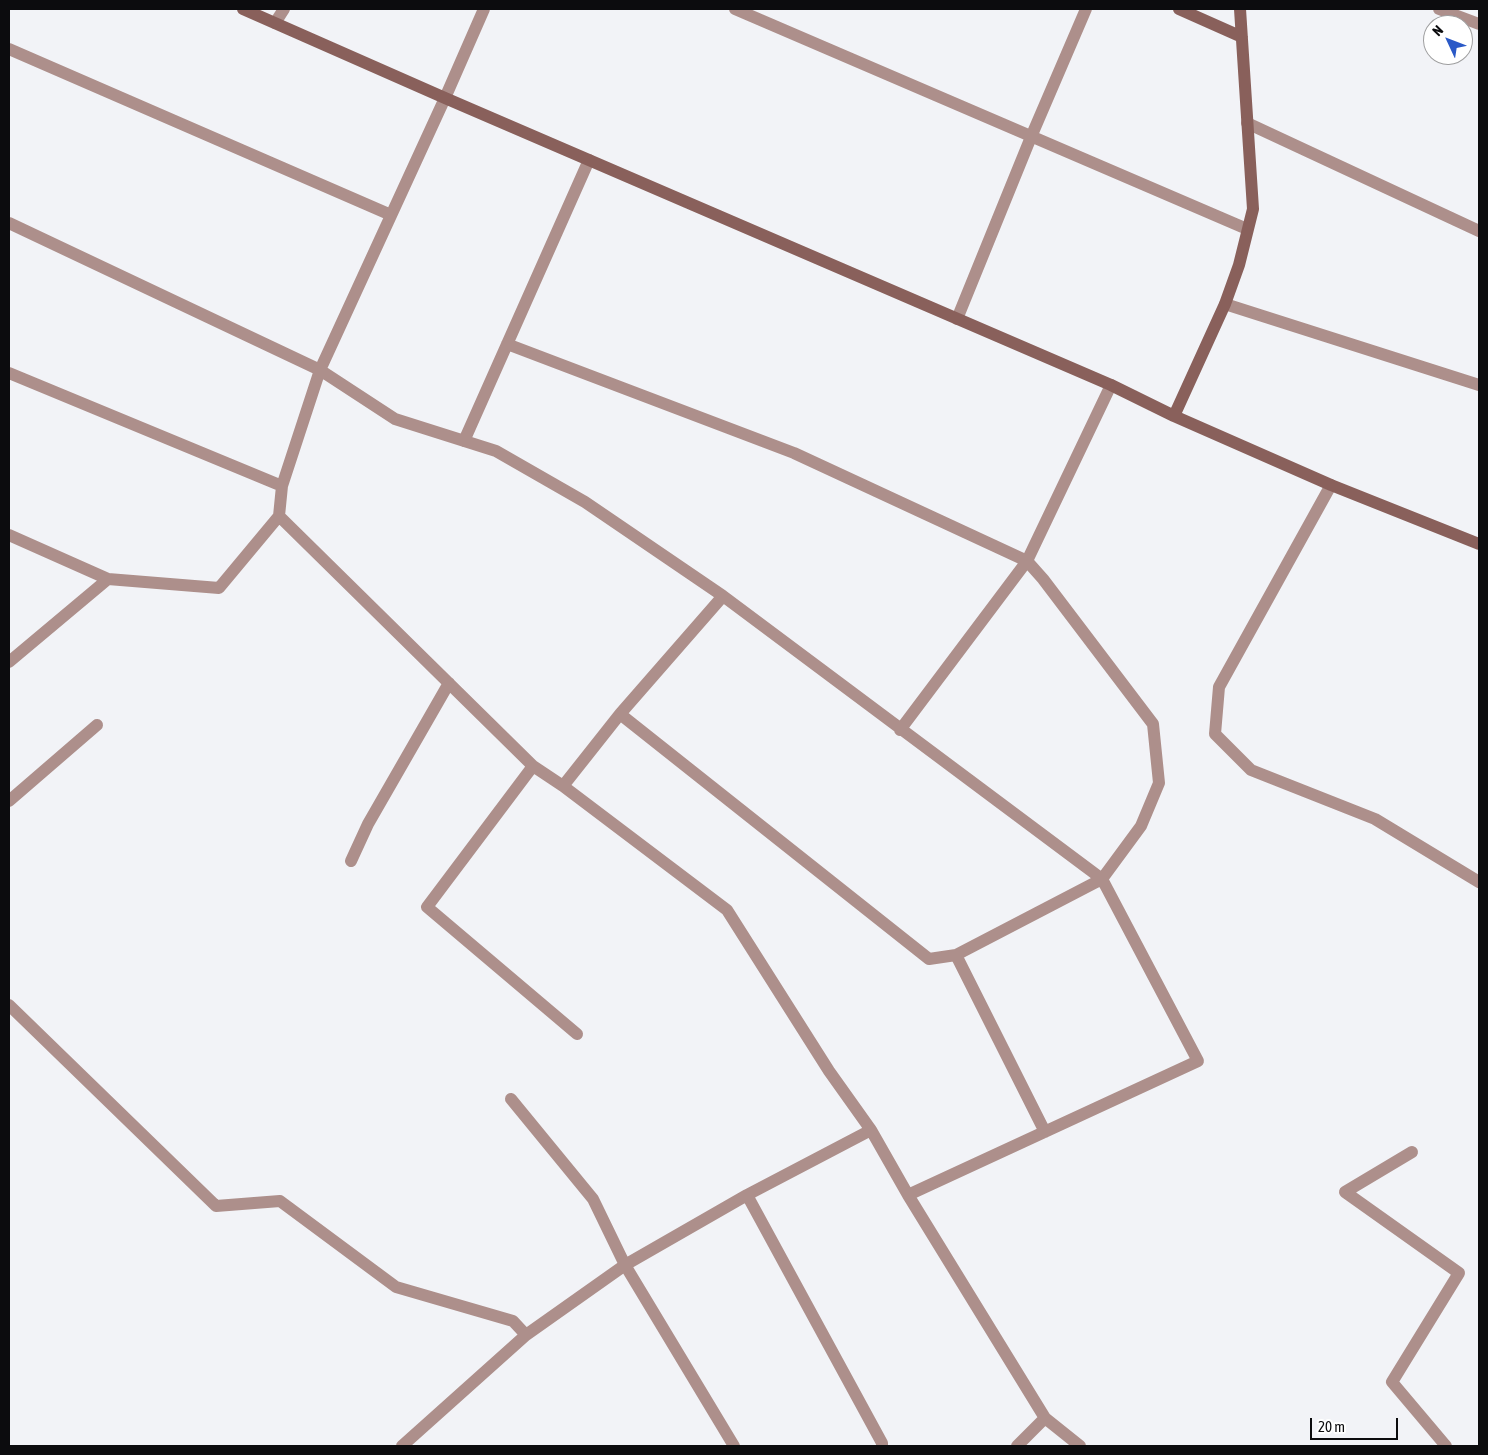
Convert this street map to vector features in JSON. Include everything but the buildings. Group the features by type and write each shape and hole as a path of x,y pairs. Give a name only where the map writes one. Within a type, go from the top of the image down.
{"street":[{"path":"243,9 1111,385 1174,416 1331,485 1479,544"},
{"path":"275,23 284,9"},
{"path":"9,536 108,579 219,588 279,516 282,486 320,370 484,9"},
{"path":"735,9 1247,229"},
{"path":"957,319 1031,136 1086,9"},
{"path":"1179,9 1242,37"},
{"path":"1174,416 1225,304 1239,265 1253,209 1240,9"},
{"path":"1440,9 1479,24"},
{"path":"9,49 391,215"},
{"path":"1248,123 1479,232"},
{"path":"464,441 589,160"},
{"path":"9,223 320,370 395,419 496,451 585,502 723,596 1102,879 1198,1061 908,1195"},
{"path":"1225,304 1479,385"},
{"path":"507,344 794,454 1027,561 1043,578 1153,724 1159,783 1141,826 1102,879 956,955 929,959 620,714"},
{"path":"9,372 282,486"},
{"path":"900,730 1027,561 1111,385"},
{"path":"1331,485 1219,686 1215,734 1251,770 1375,819 1479,882"},
{"path":"279,516 534,766 727,910 829,1071 871,1130 908,1195 1045,1418 1080,1446"},
{"path":"9,662 108,579"},
{"path":"563,786 620,714 723,596"},
{"path":"352,861 368,824 449,683"},
{"path":"9,801 97,725"},
{"path":"534,766 428,907 578,1034"},
{"path":"956,955 1045,1132"},
{"path":"9,1005 216,1206 280,1201 396,1287 513,1321 526,1335"},
{"path":"511,1099 593,1199 625,1265 734,1446"},
{"path":"402,1446 526,1335 625,1265 747,1195 871,1130"},
{"path":"1412,1152 1345,1192 1459,1273 1392,1382 1446,1446"},
{"path":"747,1195 882,1446"},
{"path":"1017,1446 1045,1418"}]}
